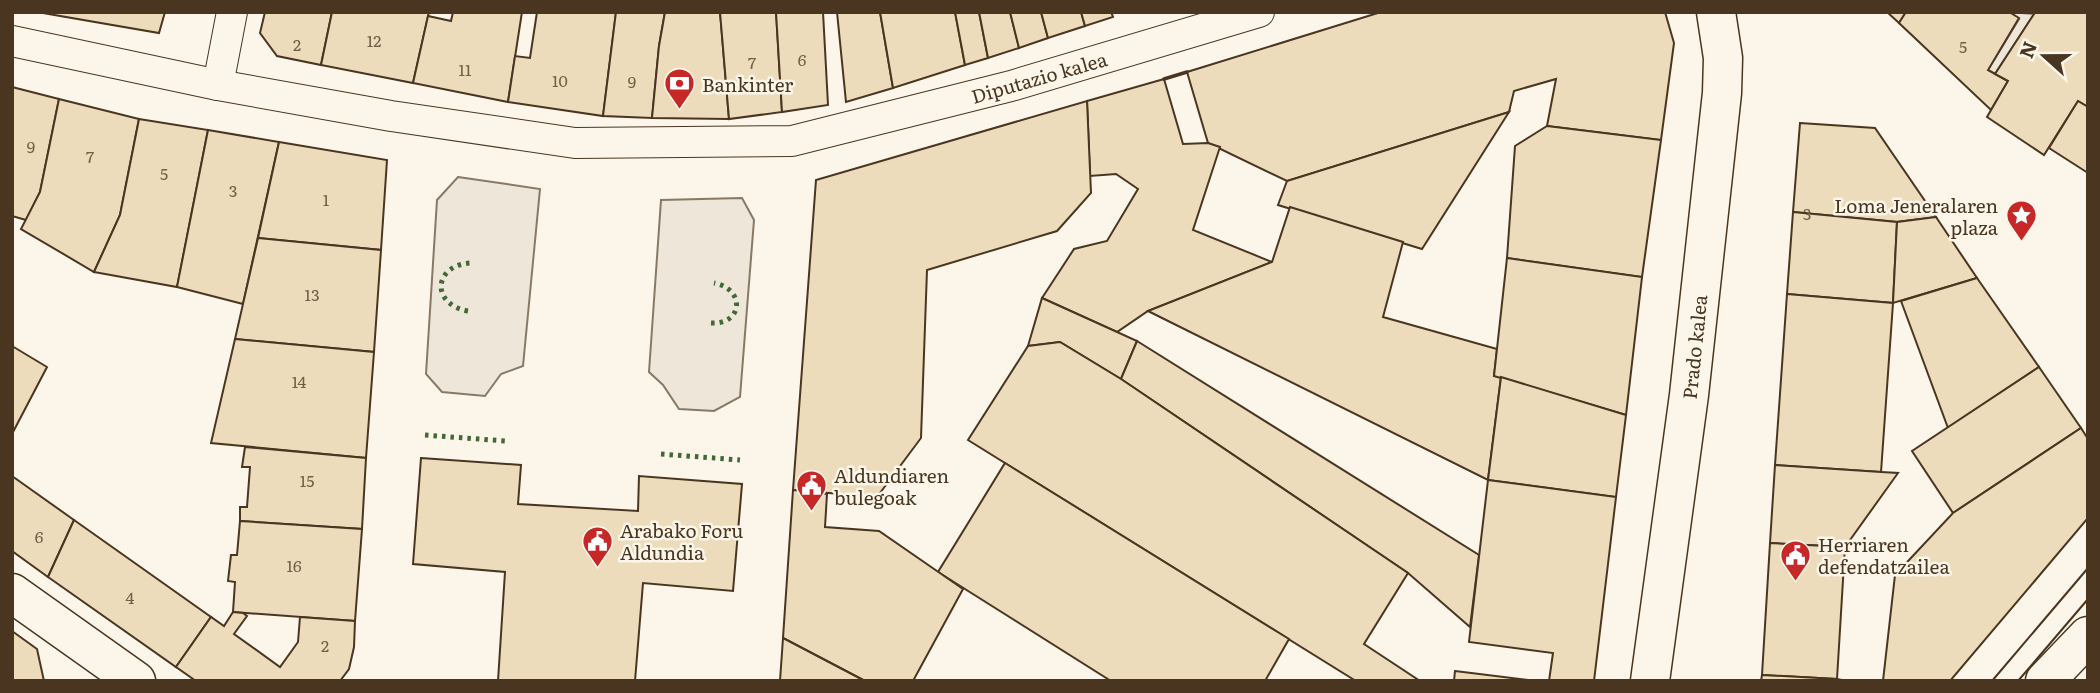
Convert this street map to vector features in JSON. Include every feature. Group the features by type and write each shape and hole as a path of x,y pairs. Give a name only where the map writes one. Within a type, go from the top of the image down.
{"street":[{"path":"218,85 232,12"},
{"name":"Diputazio kalea","path":"12,41 218,85 391,116 575,143 792,141 1011,86 1259,12"},
{"name":"Prado kalea","path":"1650,681 1687,409 1722,93 1723,58 1716,12"},
{"path":"12,593 119,676"},
{"path":"2045,681 2088,636"}],"shaded area":[{"path":"2009,12 2034,14 1995,74 1988,70 2019,19"},
{"path":"458,177 540,189 523,366 501,374 485,396 442,392 426,374 437,200"},
{"path":"742,198 754,220 740,397 714,411 679,409 663,385 649,372 661,200"}],"building":[{"path":"37,12 165,12 159,33"},
{"path":"265,12 332,12 321,65 277,56 260,33"},
{"path":"332,12 429,12 413,83 321,65"},
{"path":"453,12 522,12 508,102 413,83 428,16 451,21"},
{"path":"537,12 616,12 603,116 508,102 515,56 530,58"},
{"path":"616,12 665,12 652,118 603,116"},
{"path":"665,12 720,12 729,119 652,118"},
{"path":"720,12 776,12 782,112 729,119"},
{"path":"776,12 823,12 828,105 782,112"},
{"path":"837,12 880,12 893,88 846,102"},
{"path":"880,12 955,12 965,65 893,88"},
{"path":"955,12 979,12 988,58 965,65"},
{"path":"979,12 1010,12 1019,48 988,58"},
{"path":"1010,12 1041,12 1048,38 1019,48"},
{"path":"1041,12 1081,12 1085,26 1048,38"},
{"path":"1081,12 1111,12 1113,17 1085,26"},
{"path":"1381,12 1665,12 1674,43 1661,140 1547,126 1556,79 1514,91 1509,112 1287,181 1208,143 1187,72"},
{"path":"1887,12 1906,12 1899,23"},
{"path":"1906,12 2009,12 2019,18 1988,70 2008,81 1991,110 1899,23"},
{"path":"2031,12 2088,12 2088,107 2078,101 2044,155 1987,117 2008,81 1995,74 2034,14"},
{"path":"1164,79 1183,144 1208,143 1220,147 1193,230 1272,262 1148,311 1117,332 1042,298 1074,249 1107,241 1138,189 1116,174 1090,176 1087,101"},
{"path":"12,87 59,99 40,192 26,220 12,216"},
{"path":"59,99 139,119 120,215 94,272 21,229 40,192"},
{"path":"1087,101 1091,193 1057,231 927,270 921,438 877,497 793,490 816,180"},
{"path":"2078,101 2088,107 2088,173 2049,148"},
{"path":"1509,112 1422,249 1278,205 1287,181"},
{"path":"139,119 208,130 177,287 94,272 120,215"},
{"path":"1800,123 1875,128 1936,217 1897,222 1793,212"},
{"path":"1547,126 1661,140 1642,277 1507,258 1515,146"},
{"path":"208,130 279,142 243,304 177,287"},
{"path":"279,142 387,160 381,250 258,238"},
{"path":"1290,207 1403,242 1383,317 1497,349 1494,376 1501,377 1488,480 1148,311 1272,262"},
{"path":"1793,212 1897,222 1893,303 1787,294"},
{"path":"1936,217 1977,278 1893,303 1897,222"},
{"path":"258,238 381,250 374,352 235,339"},
{"path":"1507,258 1642,277 1626,415 1494,376"},
{"path":"1977,278 2039,367 1948,428 1901,301"},
{"path":"1787,294 1893,303 1881,472 1775,465"},
{"path":"1042,298 1137,341 1121,379 1060,342 1028,346"},
{"path":"235,339 374,352 366,458 211,443"},
{"path":"1137,341 1479,555 1470,627 1408,573 1121,379"},
{"path":"1060,342 1121,379 1408,573 1364,644 1420,681 1356,681 968,440 1028,346"},
{"path":"12,346 47,367 12,434"},
{"path":"2039,367 2081,428 1953,513 1912,451"},
{"path":"1501,377 1626,415 1616,497 1488,480"},
{"path":"2081,428 2088,439 2088,518 1950,681 1883,681 1895,575 1953,513"},
{"path":"245,447 366,458 362,529 240,521 240,507 247,507 250,467 242,467"},
{"name":"Arabako Foru Aldundia","path":"421,458 521,465 518,504 638,511 639,476 742,484 733,591 643,583 635,681 498,681 505,572 413,564"},
{"path":"1005,463 1289,639 1265,681 1111,681 938,572"},
{"path":"1775,465 1898,473 1845,547 1770,543"},
{"path":"12,476 74,520 48,577 12,551"},
{"path":"1488,480 1616,497 1594,681 1549,681 1553,653 1469,642"},
{"path":"793,490 827,494 825,527 879,531 963,589 913,681 865,681 783,638"},
{"path":"74,520 211,617 176,667 48,577"},
{"path":"240,521 362,529 355,621 233,612 235,582 228,581 231,555 237,555"},
{"path":"1770,543 1845,547 1837,679 1762,675"},
{"path":"233,612 247,616 234,634 280,667 298,642 300,617 355,621 354,647 349,669 340,681 196,681 176,667 211,617 224,626"},
{"path":"12,631 37,649 44,681 12,681"},
{"path":"783,638 865,681 780,681"},
{"path":"1455,671 1537,681 1454,681"},
{"path":"1762,675 1837,679 1847,681 1761,681"}],"tram line":[{"path":"1992,681 2088,568"},
{"path":"2018,681 2088,599"}],"hedge":[{"path":"468,311 447,301 441,284 450,270 473,263"},
{"path":"711,323 729,318 736,306 732,292 714,283"},
{"path":"425,435 505,441"},
{"path":"661,454 740,460"}],"wall":[{"path":"1164,79 1187,72"}],"place":[{"name":"Bankinter","path":"679,111"},
{"name":"Loma Jeneralaren plaza","path":"2021,243"},
{"name":"Aldundiaren bulegoak","path":"811,513"},
{"name":"Arabako Foru Aldundia","path":"597,568"},
{"name":"Herriaren defendatzailea","path":"1795,582"}]}
